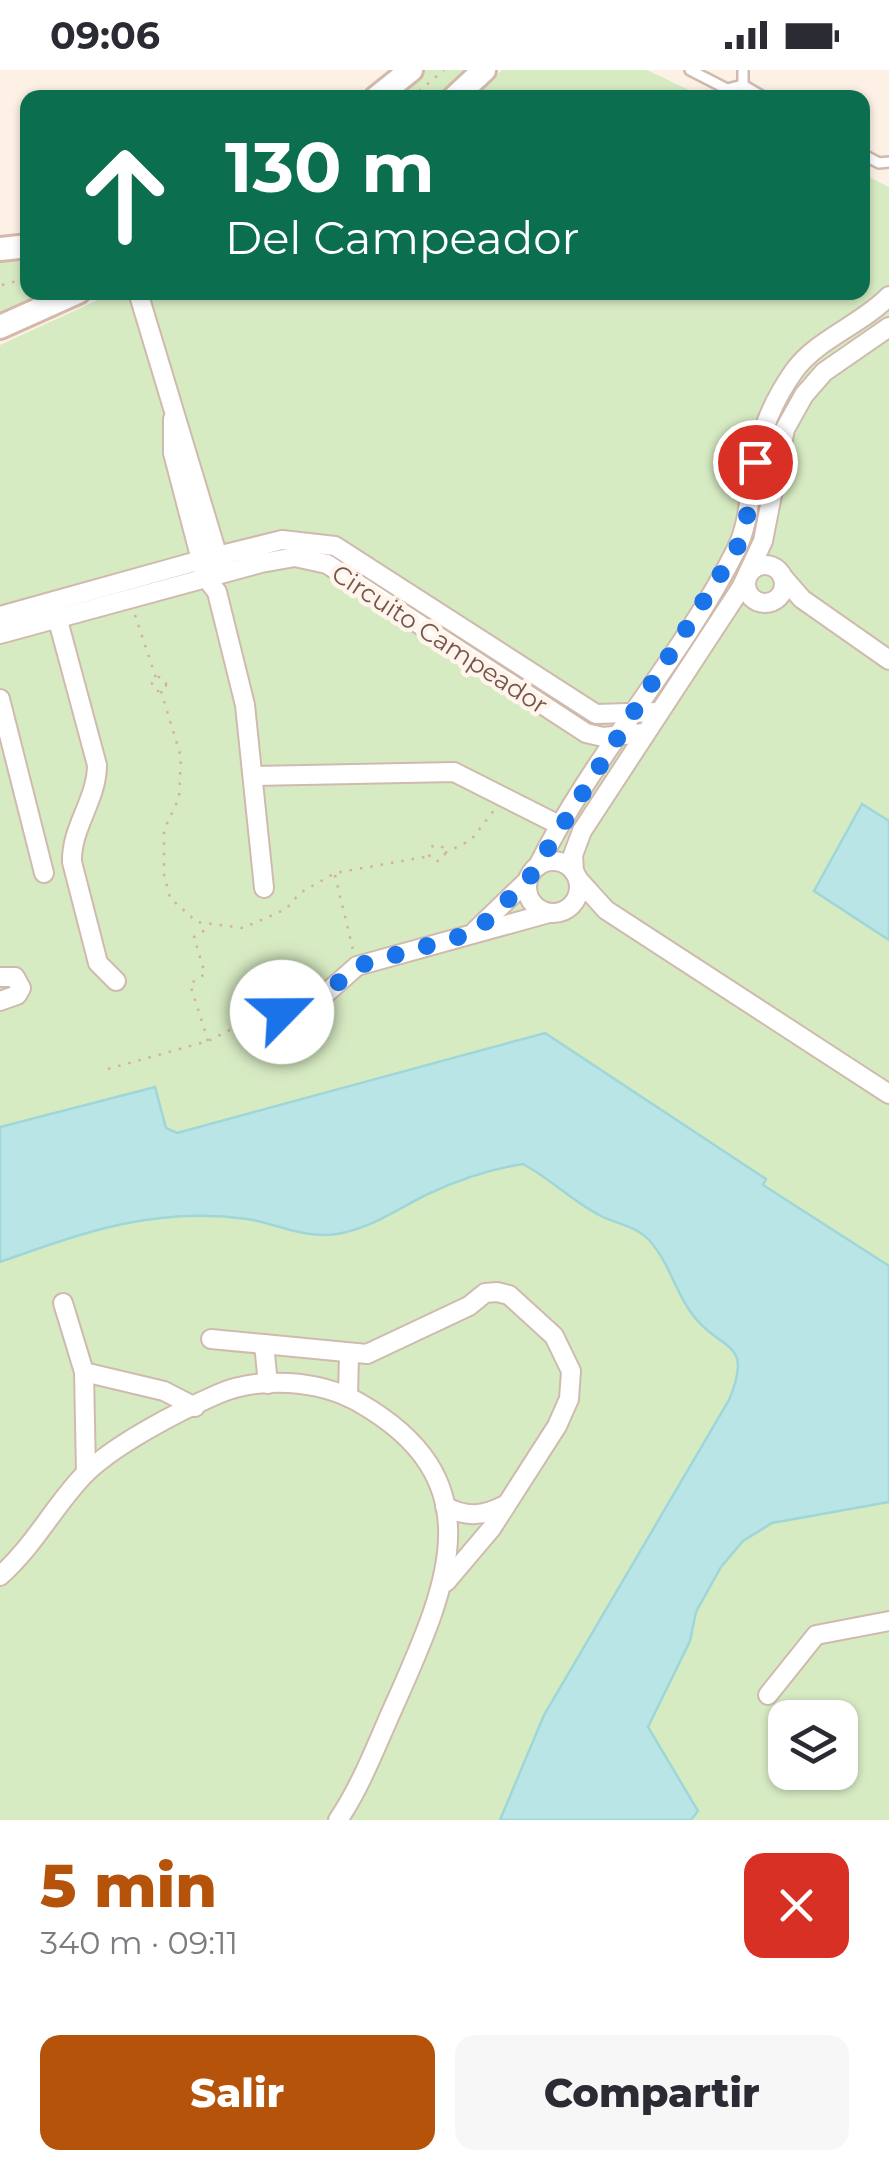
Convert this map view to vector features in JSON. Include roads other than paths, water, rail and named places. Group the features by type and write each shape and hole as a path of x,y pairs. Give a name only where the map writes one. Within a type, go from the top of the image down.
{"main road":[{"path":"386,90 411,70"},
{"path":"463,90 484,70"},
{"path":"0,326 60,300"}],"street":[{"path":"475,932 533,873 559,825 737,548 750,506 760,442 787,382 807,357 889,296"},
{"path":"140,300 173,419 188,446 213,572 246,705 264,888"},
{"path":"558,912 578,896 574,856 582,831 727,614 748,576 767,524 778,451 804,396 824,372 889,327"},
{"path":"767,524 784,590 768,601"},
{"name":"Circuito Campeador","path":"0,616 130,599 296,548 335,546 596,714 659,712"},
{"name":"Circuito Campeador","path":"296,548 327,564 586,733 644,734"},
{"path":"737,548 750,594 768,601"},
{"path":"715,586 748,576 767,565 781,574 802,599 889,660"},
{"name":"Circuito Campeador","path":"0,634 55,611 213,572"},
{"path":"727,614 768,601 802,599"},
{"path":"420,626 434,608"},
{"path":"55,611 97,766 97,780 72,848 72,862 98,963 116,981"},
{"path":"0,699 44,873"},
{"path":"586,733 597,769"},
{"path":"254,776 454,772 559,825"},
{"path":"533,873 561,862 606,910 889,1094"},
{"path":"533,873 534,904 558,912"},
{"path":"259,1016 323,996 357,966 558,912 606,910"},
{"path":"0,977 15,977 21,988 17,995 0,1001"},
{"path":"211,1340 367,1354 404,1340 469,1306 485,1293 509,1295 554,1336 571,1371 569,1399 558,1426 506,1504 444,1584"},
{"path":"63,1303 84,1372 86,1472"},
{"path":"264,1344 268,1384"},
{"path":"348,1396 349,1353"},
{"path":"84,1372 164,1390 195,1407"},
{"path":"0,1576 19,1559 86,1472 220,1393 268,1384 309,1386 348,1396 377,1413 422,1451 445,1506 448,1555 444,1584 412,1666 338,1820"},
{"path":"445,1506 459,1514 486,1515 506,1504"},
{"path":"768,1694 816,1635 889,1621"}],"lane":[{"path":"690,70 727,89 743,85 751,90"},
{"path":"743,70 743,85"}],"water":[{"path":"862,804 889,821 889,940 814,891"},
{"path":"545,1033 766,1179 763,1185 889,1266 889,1502 772,1523 743,1541 721,1567 696,1612 690,1641 648,1727 698,1811 691,1820 500,1820 544,1715 729,1400 736,1380 736,1356 692,1314 662,1258 644,1235 591,1210 523,1164 451,1184 373,1223 337,1234 303,1233 247,1219 182,1216 121,1224 0,1262 0,1127 155,1087 166,1128 177,1133"}]}
